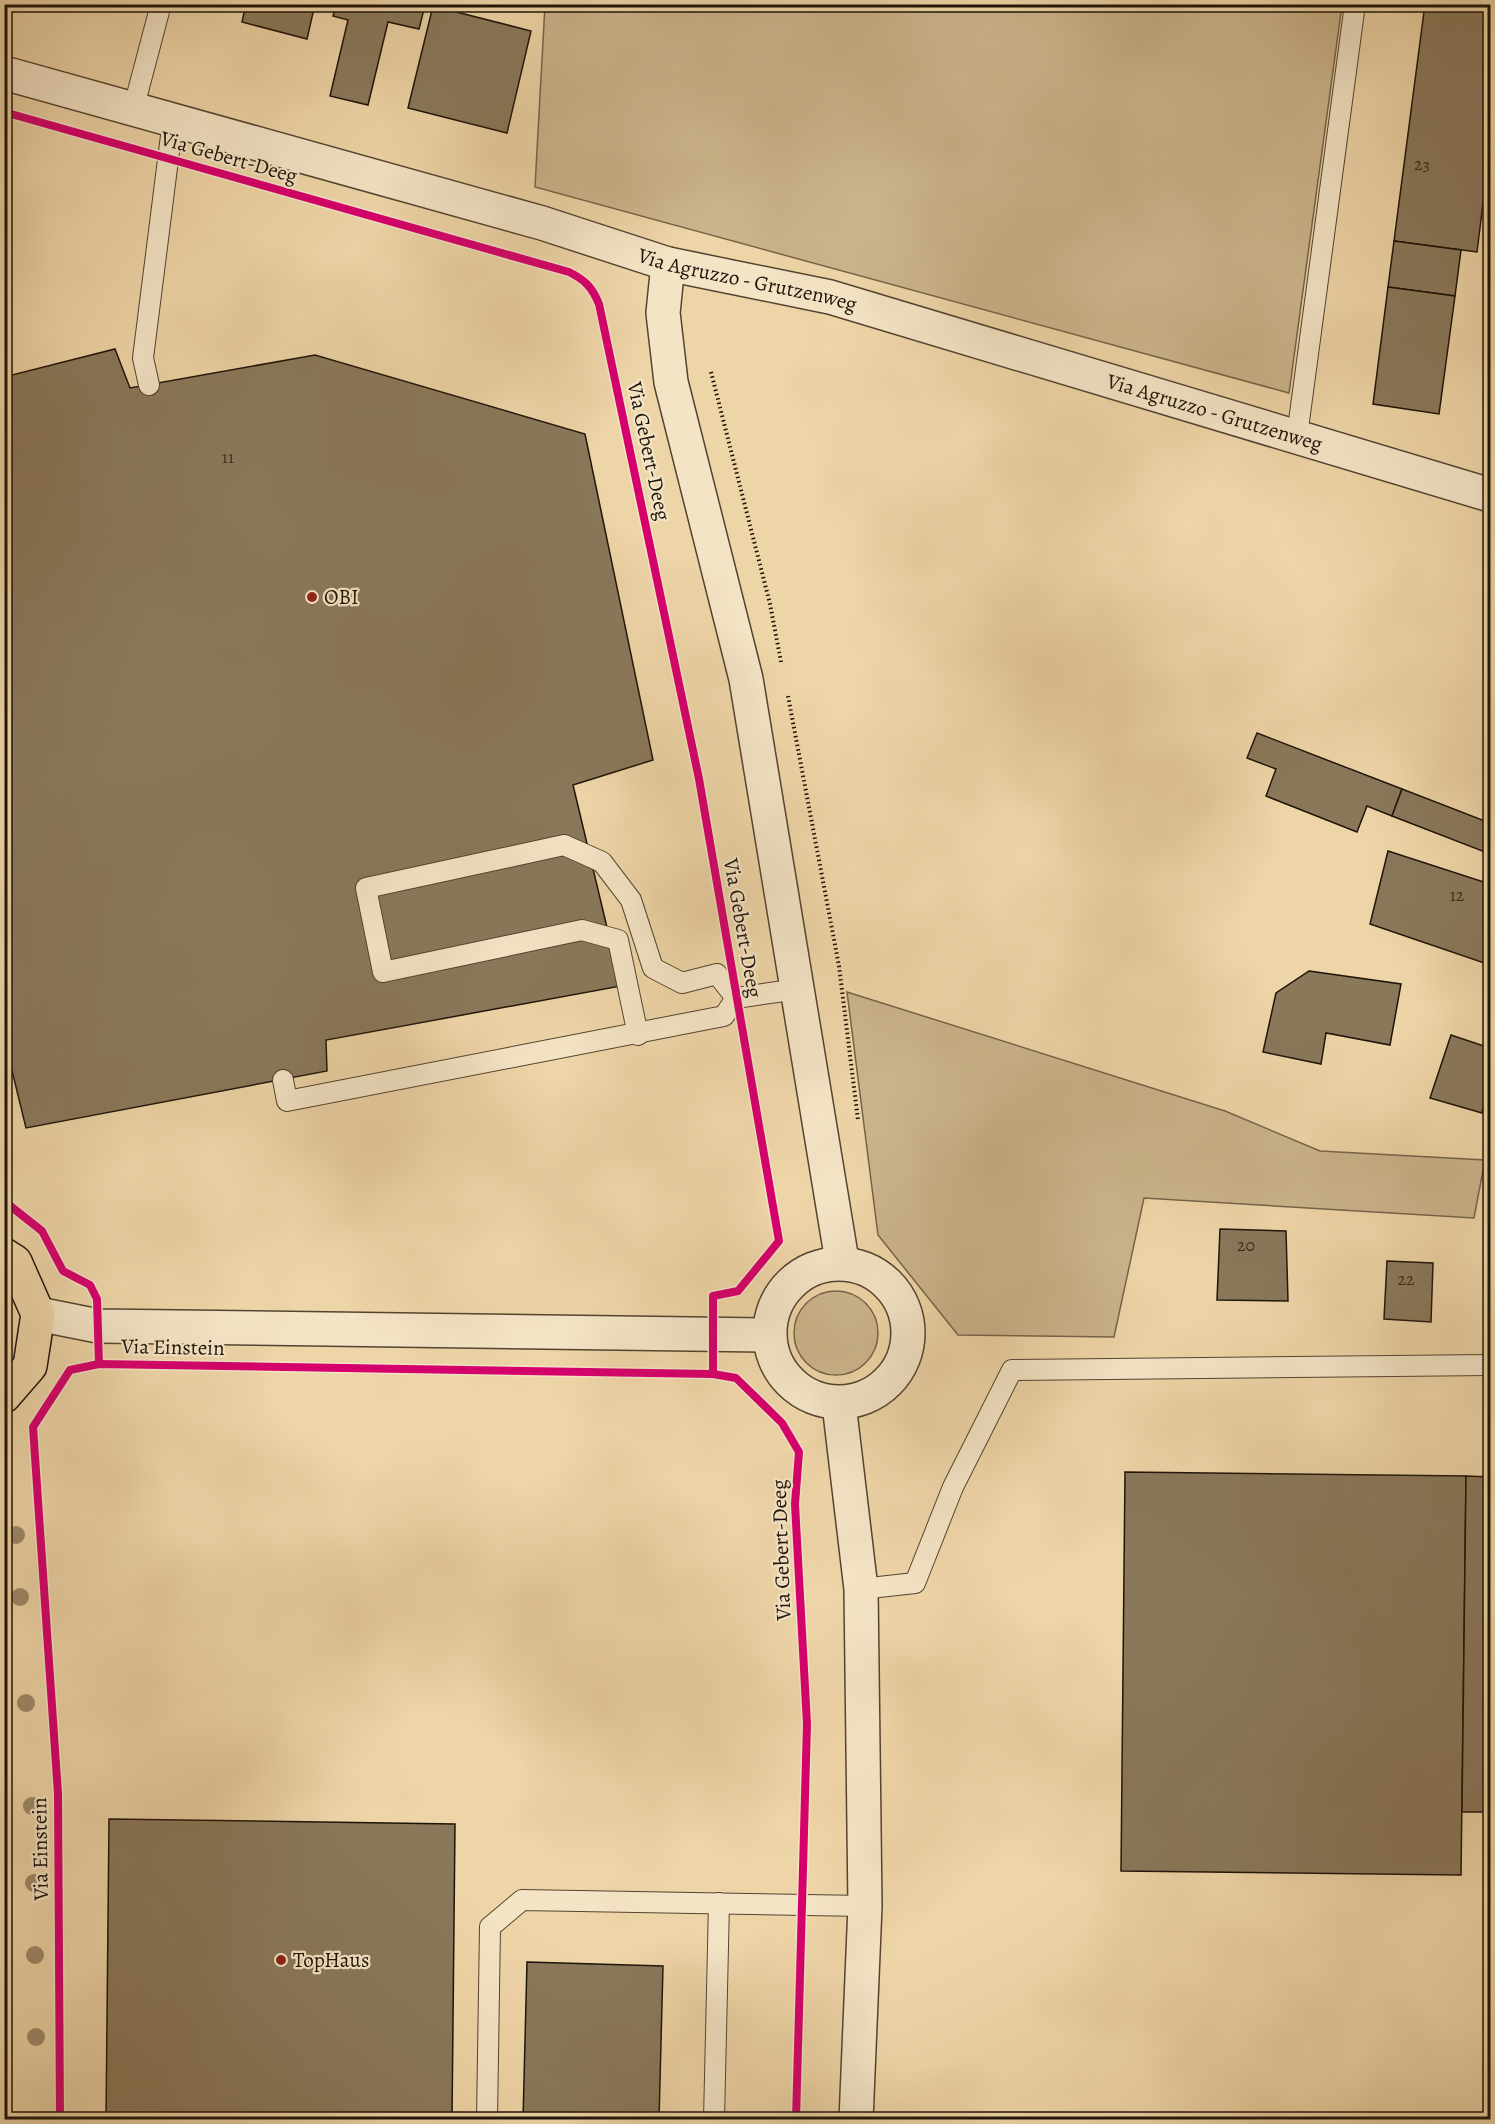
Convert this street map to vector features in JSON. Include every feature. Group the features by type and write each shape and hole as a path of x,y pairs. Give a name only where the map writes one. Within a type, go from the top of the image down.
{"main road":[{"path":"4,1255 15,1262 38,1314 30,1366 4,1396"}],"street":[{"name":"Via Agruzzo - Grutzenweg","path":"4,73 531,220 668,264 830,297 1491,495"},
{"path":"668,264 663,313 671,382 746,679 842,1261"},
{"path":"842,1261 875,1271 899,1296 910,1330 903,1363 877,1393 839,1404 810,1397 780,1372 769,1335 776,1299 801,1273 842,1261"},
{"path":"38,1314 98,1326 769,1335"},
{"path":"839,1404 861,1589 865,1906 856,2120"}],"lane":[{"path":"133,110 161,4"},
{"path":"1297,436 1355,4"},
{"path":"149,385 143,358 173,120"},
{"path":"638,1035 618,940 582,930 383,972 366,888 564,845 602,862 631,900 653,969 682,982 717,974 736,998"},
{"path":"283,1080 287,1101 638,1035 724,1016 736,998 798,989"},
{"path":"861,1589 915,1583 953,1487 1012,1370 1491,1365"},
{"path":"487,2120 490,1927 522,1899 865,1906"},
{"path":"714,2120 719,1903"}],"shaded area":[{"path":"545,5 1342,5 1289,393 535,187"},
{"path":"847,992 1225,1111 1320,1151 1485,1160 1474,1218 1144,1198 1114,1337 958,1335 878,1235"},
{"path":"836,1291 852,1294 866,1303 875,1317 878,1333 875,1349 866,1363 852,1372 836,1375 820,1372 806,1363 797,1349 794,1333 797,1317 806,1303 820,1294"}],"building":[{"path":"246,4 315,4 307,39 242,22"},
{"path":"336,4 405,4 424,9 419,29 388,22 368,105 330,96 348,20 333,16"},
{"path":"1425,4 1490,4 1490,147 1477,252 1394,241"},
{"path":"433,6 531,31 507,133 408,108"},
{"path":"1394,241 1461,250 1455,296 1388,287"},
{"path":"1388,287 1455,296 1439,414 1373,404"},
{"name":"OBI","path":"115,349 130,388 315,355 585,434 653,760 573,785 621,986 326,1040 327,1071 26,1128 4,1038 4,377"},
{"path":"1257,733 1402,789 1392,816 1367,806 1357,832 1266,796 1276,769 1247,758"},
{"path":"1402,789 1490,823 1490,854 1392,816"},
{"path":"1388,851 1490,884 1490,965 1370,924"},
{"path":"1309,971 1401,984 1390,1045 1326,1033 1321,1064 1263,1052 1276,993"},
{"path":"1451,1035 1490,1048 1490,1072 1482,1113 1430,1098"},
{"path":"1220,1229 1286,1231 1288,1301 1217,1300"},
{"path":"1387,1261 1433,1263 1431,1322 1384,1319"},
{"path":"1125,1472 1466,1476 1461,1875 1121,1871"},
{"path":"1466,1476 1490,1477 1490,1812 1462,1812"},
{"name":"TopHaus","path":"109,1819 455,1824 452,2120 106,2120"},
{"path":"527,1962 663,1966 659,2120 523,2120"}],"cycle path":[{"name":"Via Gebert-Deeg","path":"4,112 569,272 587,285 599,304 699,779 779,1241 738,1291 713,1296 713,1374 736,1378 782,1423 799,1452 795,1504 807,1724 796,2120"},
{"path":"4,1201 42,1231 63,1271 90,1285 97,1299 99,1364"},
{"name":"Via Einstein","path":"60,2120 58,1794 33,1427 70,1370 99,1364 713,1374"}],"place":[{"name":"OBI","path":"312,597"},
{"name":"TopHaus","path":"281,1960"}]}
